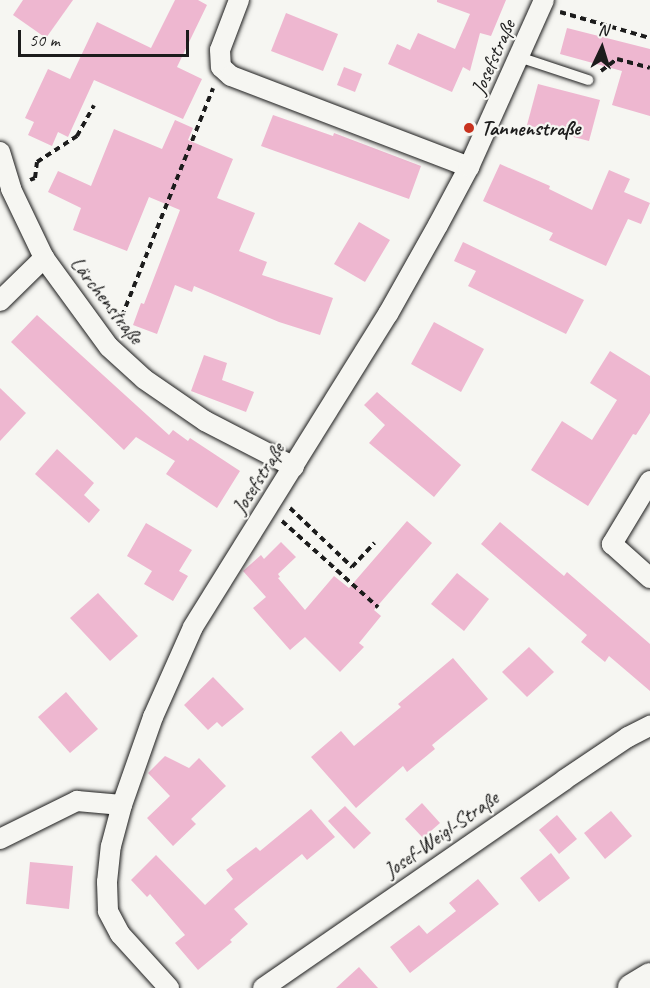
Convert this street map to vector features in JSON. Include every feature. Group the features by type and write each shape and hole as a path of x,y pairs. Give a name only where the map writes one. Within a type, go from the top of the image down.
{"main road":[{"path":"632,988 650,977"}],"street":[{"path":"239,0 220,50 221,67 231,76 469,167"},
{"name":"Josefstraße","path":"170,988 120,934 108,910 107,882 111,846 122,805 153,717 193,627 388,314 469,167 543,3"},
{"name":"Lärchenstraße","path":"0,152 11,189 44,258 109,348 144,379 205,421 294,467"},
{"path":"0,301 44,258"},
{"path":"650,481 612,544 650,578"},
{"name":"Josef-Weigl-Straße","path":"263,988 564,780 628,737 650,726"},
{"path":"0,838 77,801 122,805"}],"lane":[{"path":"519,57 588,80"}],"path":[{"path":"543,3 650,38"},
{"path":"588,80 616,59 650,68"},
{"path":"109,348 221,67"},
{"path":"11,189 35,178 37,162 77,136 94,105"},
{"path":"272,502 352,567 374,543"},
{"path":"272,502 378,608"}],"building":[{"path":"23,0 73,0 46,38 13,15"},
{"path":"175,0 198,0 207,5 177,67 202,79 183,119 94,80 68,137 58,132 52,146 28,135 34,122 25,118 48,69 70,79 97,22 151,48"},
{"path":"437,0 506,0 491,36 480,33 470,71 463,67 452,92 388,64 397,44 410,50 418,33 455,49 470,14 437,2"},
{"path":"286,13 338,34 323,71 271,51"},
{"path":"567,28 650,49 650,116 612,105 622,71 560,54"},
{"path":"344,67 362,74 355,92 337,85"},
{"path":"538,84 600,100 589,141 527,125"},
{"path":"273,115 333,136 334,133 421,166 409,199 261,146"},
{"path":"175,120 193,128 188,140 233,159 217,198 255,213 239,251 267,262 262,275 333,298 320,335 279,322 194,286 192,292 175,285 157,334 133,325 141,303 144,304 180,210 149,197 127,251 73,230 81,208 48,192 58,171 91,186 114,129 162,149"},
{"path":"500,164 550,186 549,189 592,210 609,170 630,179 624,192 650,203 641,224 628,219 606,266 549,240 553,233 483,201"},
{"path":"359,222 390,240 365,282 334,264"},
{"path":"463,242 584,300 566,334 468,286 476,271 454,261"},
{"path":"37,315 169,435 173,430 188,441 190,438 240,471 217,508 166,474 175,461 136,437 124,450 11,342"},
{"path":"434,322 484,349 461,392 411,364"},
{"path":"610,351 650,376 650,413 636,435 633,434 588,506 531,470 562,421 592,440 617,400 590,383"},
{"path":"204,355 227,363 222,380 254,392 246,412 191,391"},
{"path":"0,388 26,413 0,441"},
{"path":"377,392 461,465 434,497 369,443 385,425 364,405"},
{"path":"57,449 94,483 84,495 100,510 89,523 35,474"},
{"path":"407,521 432,543 374,610 381,616 359,643 364,647 340,672 305,637 290,650 253,608 266,597 243,571 261,555 264,559 281,542 296,557 278,574 280,577 278,578 305,610 334,576 349,588"},
{"path":"500,522 564,576 567,572 650,644 650,691 609,656 605,662 581,642 587,635 481,544"},
{"path":"146,523 192,550 179,571 188,576 173,601 144,584 152,571 127,556"},
{"path":"457,573 489,599 464,631 431,604"},
{"path":"98,593 138,636 110,661 70,618"},
{"path":"529,647 554,672 527,697 502,672"},
{"path":"453,658 488,699 432,745 435,749 407,772 403,766 356,808 311,757 341,731 354,746 401,707 398,704"},
{"path":"213,677 244,709 222,727 217,722 208,730 184,705"},
{"path":"66,692 98,729 70,753 38,717"},
{"path":"165,756 189,768 199,758 226,786 191,819 196,824 173,846 147,818 170,796 148,773"},
{"path":"422,803 440,823 423,838 405,819"},
{"path":"345,806 371,833 354,849 328,821"},
{"path":"311,809 335,837 307,860 302,854 234,909 248,924 230,940 232,942 198,970 175,943 185,935 150,894 147,897 131,880 156,855 205,905 233,879 226,870 256,847 260,851"},
{"path":"611,811 632,836 605,859 584,833"},
{"path":"557,815 577,839 559,854 539,830"},
{"path":"551,853 570,878 539,902 520,878"},
{"path":"30,862 73,866 69,909 26,904"},
{"path":"478,879 499,904 410,973 390,947 419,925 427,934 456,911 449,903"},
{"path":"359,967 378,988 336,988"}],"place":[{"name":"Tannenstraße","path":"469,128"}]}
